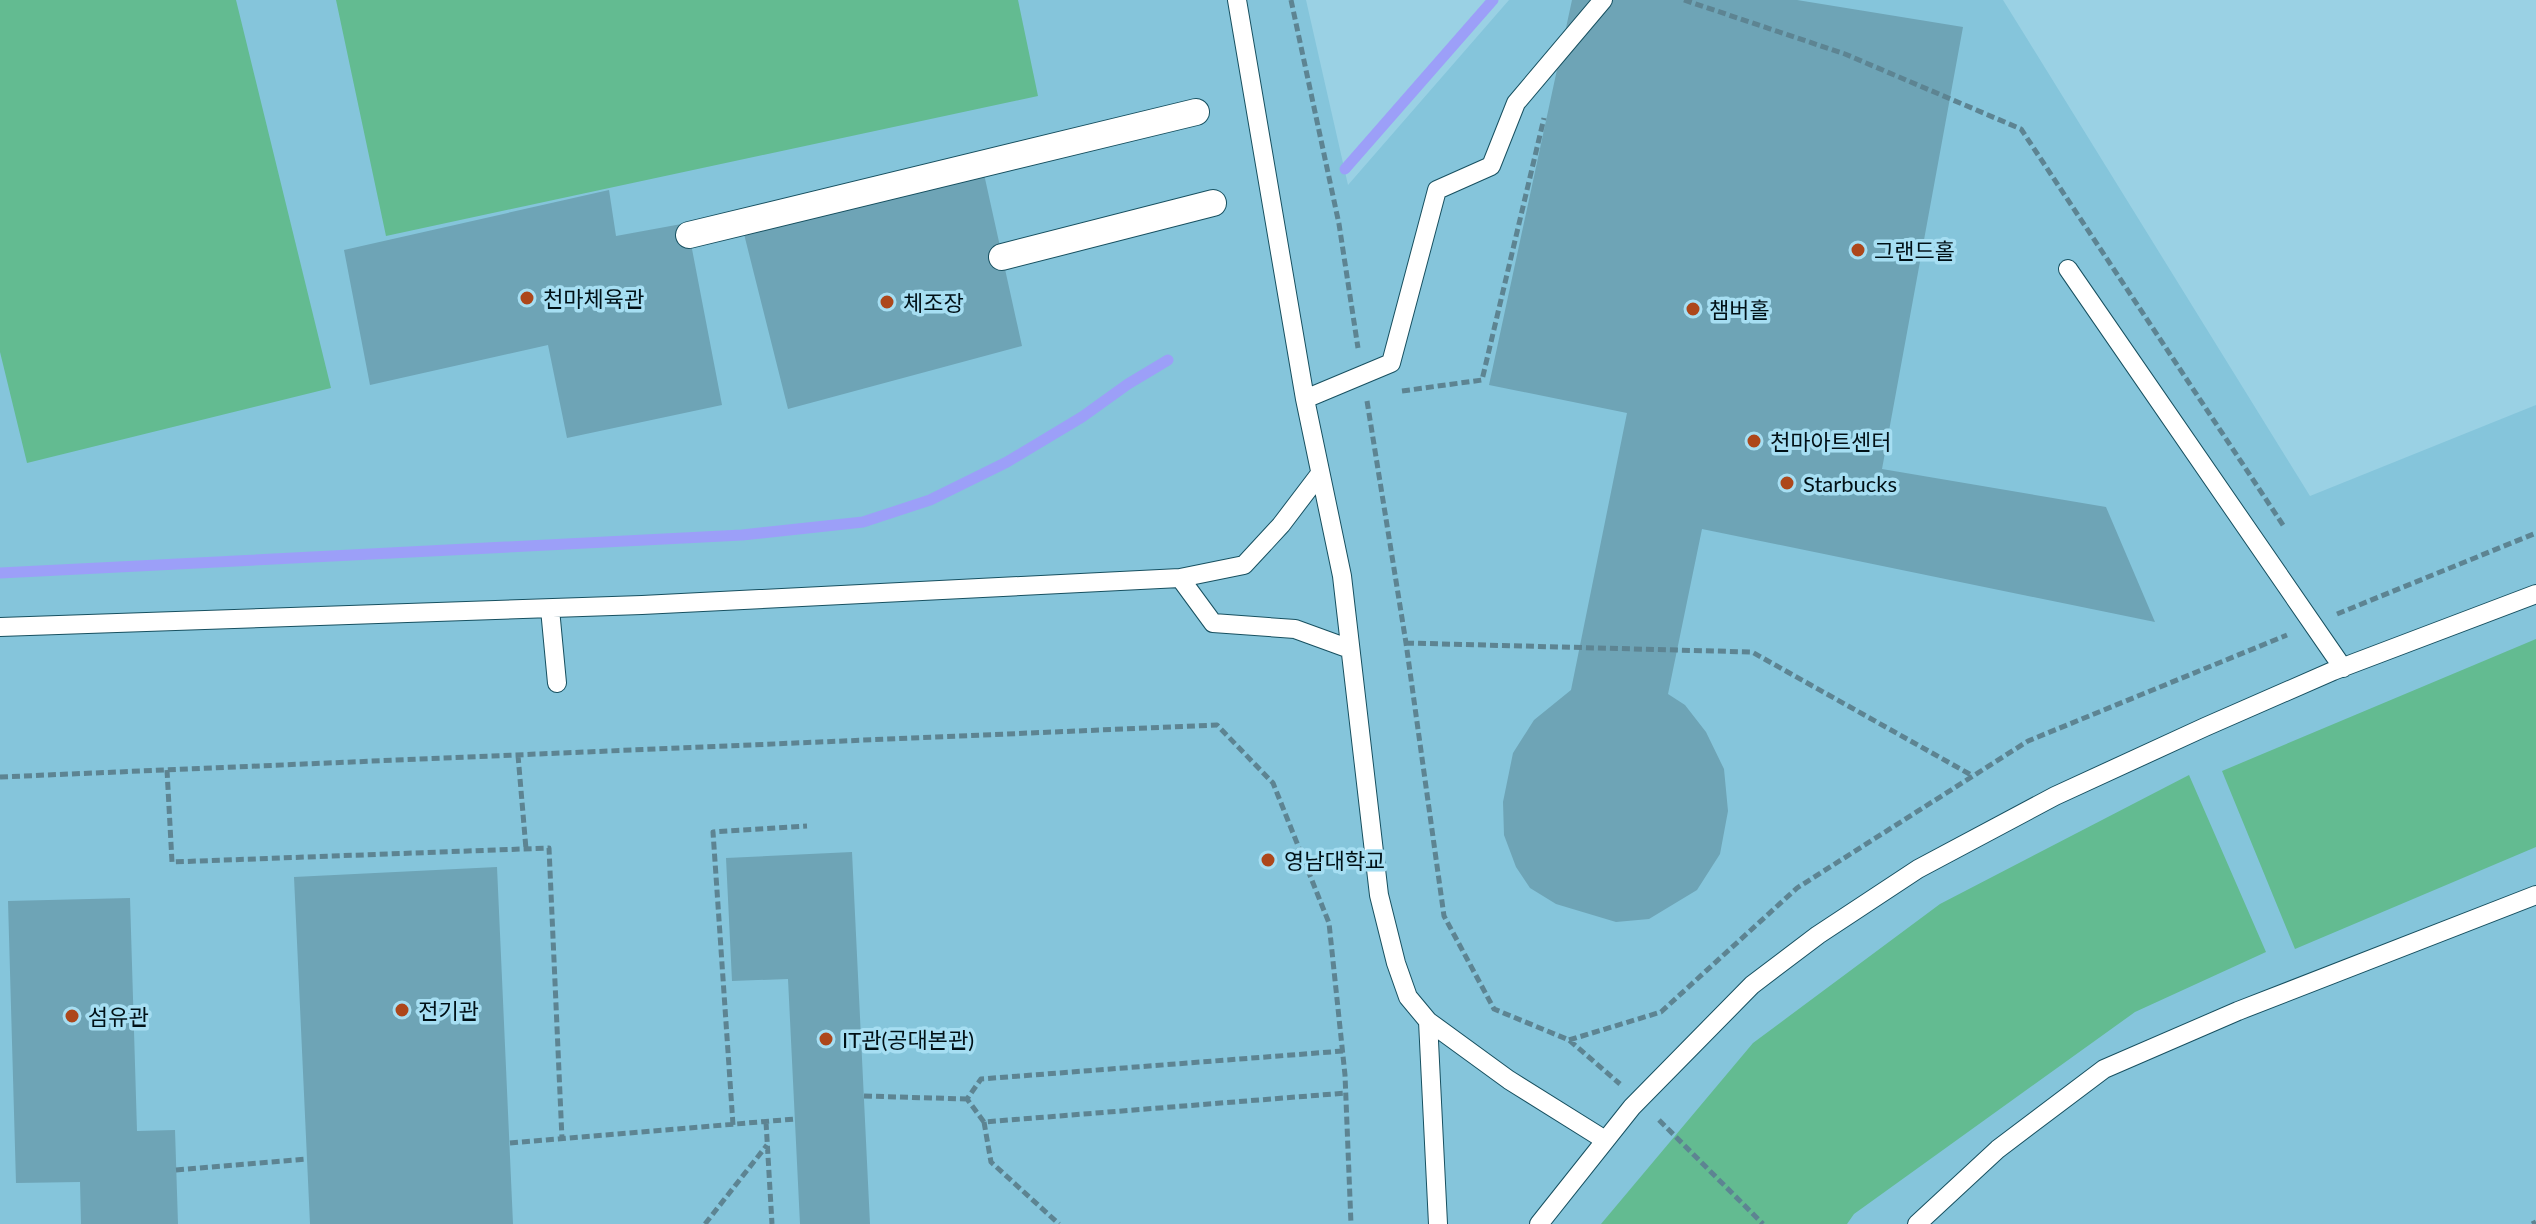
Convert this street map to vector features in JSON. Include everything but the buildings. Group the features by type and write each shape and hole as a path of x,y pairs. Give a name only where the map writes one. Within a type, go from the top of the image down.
{"street":[{"path":"689,235 1196,112"},
{"path":"1002,257 1213,203"}],"lane":[{"path":"1237,0 1305,399 1342,576 1379,895 1396,963 1408,997 1428,1021 1509,1080 1605,1140"},
{"path":"1305,399 1391,363 1437,190 1491,166 1516,103 1603,0"},
{"path":"2068,269 2343,668"},
{"path":"0,627 550,609 1180,578 1244,565 1281,525 1319,475"},
{"path":"1180,578 1213,623 1295,629 1350,649"},
{"path":"1539,1224 1639,1100 1752,985 1818,935 1918,869 2055,796 2205,727 2343,668 2536,594"},
{"path":"550,609 557,683"},
{"path":"1917,1224 1998,1149 2104,1069 2238,1011 2536,895"},
{"path":"1428,1021 1438,1224"}],"path":[{"path":"1291,0 1339,224 1406,643 1444,916 1494,1009 1569,1040 1639,1100 1763,1224"},
{"path":"1366,396 1482,380 1546,106"},
{"path":"1569,1040 1661,1012 1797,888 2028,741 2536,533"},
{"path":"1406,643 1752,652 1973,776"},
{"path":"0,777 1217,725 1273,783 1329,923 1343,1051 1351,1224"},
{"path":"518,755 526,849"},
{"path":"167,770 172,862 549,848 562,1139"},
{"path":"733,1125 713,832 807,826"},
{"path":"967,1099 981,1079 1343,1051"},
{"path":"984,1122 1346,1093"},
{"path":"864,1096 967,1099"},
{"path":"967,1099 984,1122 991,1162 1059,1224"},
{"path":"510,1143 795,1119"},
{"path":"766,1122 772,1224"},
{"path":"705,1224 768,1144"},
{"path":"176,1170 307,1159"}],"shaded area":[{"name":"영남대학교","path":"0,0 1306,0 1348,185 1509,0 2003,0 2310,496 2536,405 2536,1224 0,1224"}],"green space":[{"path":"0,0 236,0 331,388 27,463 0,352"},
{"path":"336,0 1018,0 1038,96 386,236"},
{"path":"2536,639 2536,847 2295,949 2222,771"},
{"path":"2189,775 2266,952 2135,1012 1854,1214 1847,1224 1601,1224 1753,1043 1940,904"}],"waterway":[{"path":"1345,169 1493,0"},
{"path":"0,573 742,535 863,522 930,500 1007,462 1168,360"}],"place":[{"name":"그랜드홀","path":"1858,250"},
{"name":"천마체육관","path":"527,298"},
{"name":"체조장","path":"887,302"},
{"name":"챔버홀","path":"1693,309"},
{"name":"천마아트센터","path":"1754,441"},
{"name":"Starbucks","path":"1787,483"},
{"name":"영남대학교","path":"1268,860"},
{"name":"전기관","path":"402,1010"},
{"name":"섬유관","path":"72,1016"},
{"name":"IT관(공대본관)","path":"826,1039"}]}
